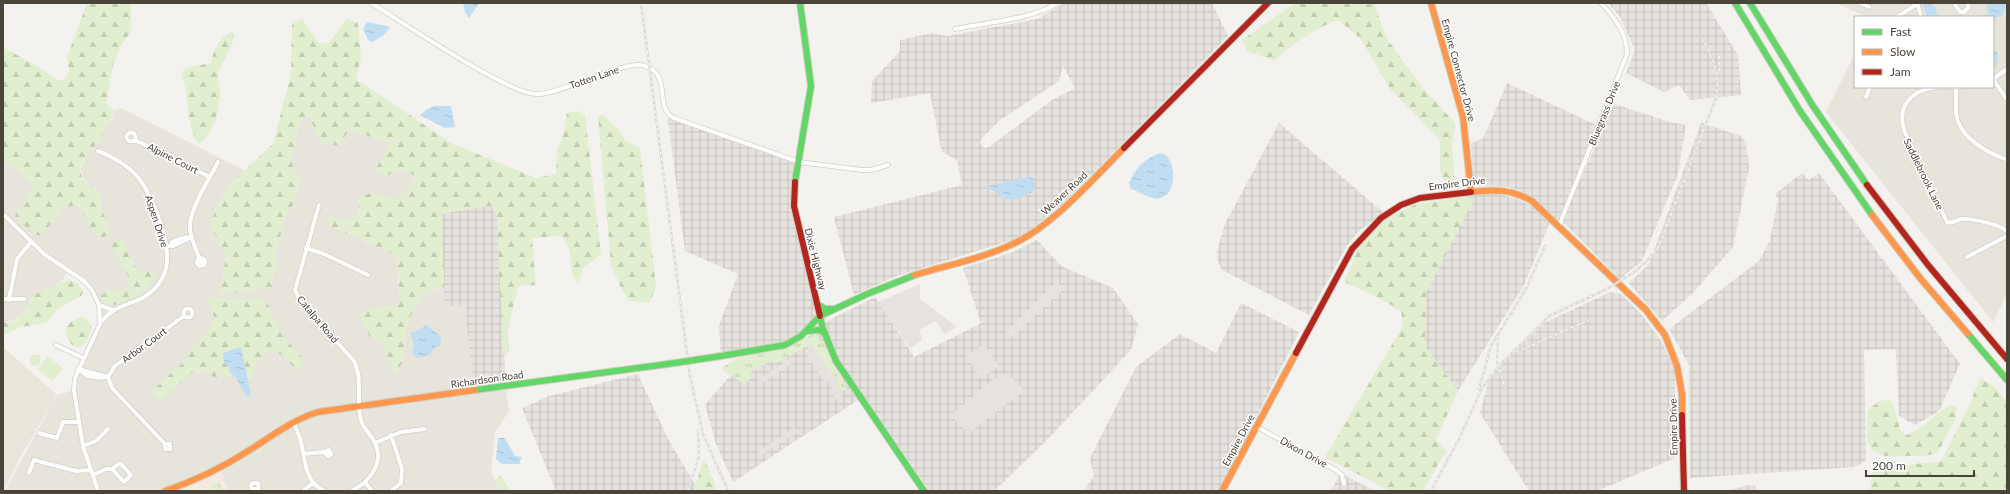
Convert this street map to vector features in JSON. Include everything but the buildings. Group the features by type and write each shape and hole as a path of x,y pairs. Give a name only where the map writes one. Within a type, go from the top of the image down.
{"main road":[{"name":"Dixie Highway","path":"800,3 811,86 799,162 794,206 820,316 836,361 924,491"},
{"name":"Weaver Road","path":"820,316 915,275 1004,247 1036,231 1057,215 1268,3"},
{"name":"Empire Connector Drive","path":"1431,3 1460,106 1471,191"},
{"path":"1734,3 1801,114 1871,215 1914,270 2007,380"},
{"path":"1750,3 1813,107 1882,207 1925,262 2007,359"},
{"name":"Empire Drive","path":"1222,491 1352,249 1364,234 1387,213 1410,202 1436,196 1492,189 1519,194 1536,205 1646,310 1665,335 1677,366 1682,394 1684,491"},
{"path":"817,304 825,309 835,309"},
{"name":"Richardson Road","path":"165,491 211,473 249,450 293,420 318,412 675,363 785,345 807,331 820,316"},
{"path":"807,331 820,330 825,333"}],"street":[{"name":"Totten Lane","path":"371,3 477,69 528,93 539,94 555,91 624,67 635,64 644,65 653,70 659,76 662,85 665,107 670,116 799,162"},
{"path":"955,29 1034,13 1049,8 1057,3"},
{"name":"Bluegrass Drive","path":"1559,226 1627,54 1624,34 1613,17 1601,3"},
{"path":"1860,3 1868,7"},
{"path":"1898,16 1917,3 1921,16"},
{"path":"1954,3 1960,12 1964,12 1969,7 1967,3"},
{"path":"1994,78 2007,69"},
{"path":"1994,80 2007,100"},
{"path":"1866,97 1870,88"},
{"name":"Saddlebrook Lane","path":"1925,88 1905,104 1902,111 1901,123 1947,222 1951,223 1963,219 2000,226 2007,231"},
{"path":"1956,88 1956,114 1961,127 1977,145 1989,153 2007,160"},
{"name":"Alpine Court","path":"135,140 210,177"},
{"name":"Aspen Drive","path":"98,151 133,172 144,184 169,245 166,270 159,284 147,296 113,310 100,324"},
{"path":"200,262 191,238 190,223 192,214 218,162"},
{"path":"799,162 862,170 871,170 888,164"},
{"name":"Catalpa Road","path":"319,205 295,286 296,293 300,301 354,361 358,374 359,406"},
{"path":"3,214 44,254 84,281 92,290 99,305 100,324 75,378 74,390 83,446 98,491"},
{"path":"1967,257 2007,236"},
{"path":"169,245 174,246 191,238"},
{"path":"9,300 17,259 31,242"},
{"path":"306,248 324,254 368,275"},
{"path":"3,299 24,299"},
{"path":"99,305 107,310 113,310"},
{"name":"Arbor Court","path":"107,377 115,366 184,316"},
{"path":"56,345 83,358"},
{"path":"80,369 83,373 94,377 107,377 112,388 166,444"},
{"path":"351,491 365,482 373,473 377,463 378,452 375,443 361,420 359,406"},
{"path":"293,420 300,439 307,473 313,483 324,491"},
{"path":"39,433 57,438 63,422 79,422"},
{"name":"Dixon Drive","path":"1257,427 1336,470 1342,475 1344,484"},
{"path":"83,446 96,441 108,429"},
{"path":"375,443 401,432 425,429"},
{"path":"391,436 402,469 401,483 391,491"},
{"path":"303,454 324,452"},
{"path":"29,473 34,460 81,472 112,469 120,463 131,475 124,482 112,469"},
{"path":"96,482 102,491"},
{"path":"365,482 372,491"},
{"path":"303,491 313,483"}],"shaded area":[{"path":"1064,3 1212,3 1228,36 1068,199 1029,231 1012,240 894,277 854,295 834,217 962,185 957,160 942,152 930,93 871,103 872,81 900,51 900,40 932,33 947,36 1038,19","holes":["1063,66 1075,88 1052,100 989,147 984,148 980,143 982,138 1000,120 1059,81"]},
{"path":"1608,3 1706,3 1738,55 1741,95 1690,100 1679,85 1664,92 1626,73 1635,50 1620,17"},
{"path":"1835,3 2007,3 2007,294 1993,322 1826,112 1854,55 1854,88 1994,88 1994,16 1865,16"},
{"path":"1507,83 1596,125 1559,221 1540,203 1521,191 1509,187 1478,185 1473,179 1471,143 1483,139"},
{"path":"1614,104 1673,123 1686,125 1678,174 1642,261 1620,279 1562,221"},
{"path":"121,108 246,171 234,180 215,209 211,226 226,256 220,293 272,287 276,254 284,220 294,203 299,183 291,160 300,120 309,115 349,130 391,143 385,177 400,169 415,176 412,186 394,201 373,192 360,197 358,215 350,222 365,242 397,256 400,303 360,313 369,336 380,342 396,373 403,361 406,326 419,298 444,286 446,307 465,305 474,391 506,387 509,411 495,432 491,472 500,491 228,491 219,468 165,491 5,491 57,395 74,390 75,378 100,324 101,314 92,290 68,270 62,281 48,290 37,294 31,299 26,312 15,319 3,323 3,158 31,182 32,192 15,215 53,222 59,209 76,205 83,212 94,233 106,215 102,211 100,196 96,188 88,184 83,178 81,169 87,153 101,138 106,125 113,118 115,111"},
{"path":"670,116 799,162 794,193 820,316 794,341 721,356 719,326 738,274 685,251 668,120"},
{"path":"1279,123 1383,212 1357,233 1346,247 1309,315 1222,270 1218,261 1217,252 1224,226"},
{"path":"1701,123 1742,136 1746,145 1749,167 1733,247 1692,294 1662,321 1629,283 1649,264"},
{"path":"1802,173 1809,180 1819,173 1960,364 1939,411 1915,425 1899,416 1896,349 1864,350 1866,459 1863,463 1853,467 1690,478 1689,365 1669,329 1759,261 1770,240 1778,199 1775,194"},
{"path":"1494,193 1515,198 1534,207 1550,222 1524,285 1458,391 1425,346 1426,293 1472,203 1469,196"},
{"path":"491,206 497,216 506,387 474,391 465,305 445,307 441,213"},
{"path":"1037,240 1061,266 1113,288 1138,324 1131,350 1046,441 994,491 929,491 864,396 733,482 716,444 705,405 747,356 790,347 817,331 829,320 875,297 914,357 981,323 963,268 1011,253"},
{"path":"1056,282 1065,288 1012,337 1006,332"},
{"path":"920,284 920,299 957,327 944,334 936,321 919,330 922,340 910,349 878,302"},
{"path":"1610,292 1621,294 1642,315 1662,342 1675,372 1675,458 1597,491 1529,491 1480,413 1490,376 1544,323"},
{"path":"1241,303 1299,332 1219,491 1084,491 1094,476 1090,458 1136,367 1180,334 1216,353"},
{"path":"811,344 839,383 836,386 842,391 841,398 838,402 830,391 832,387 827,381 825,383 807,356 809,352 807,346"},
{"path":"984,344 999,366 981,379 966,356"},
{"path":"3,347 57,395 19,459 4,491"},
{"path":"791,358 794,362 760,385 758,379"},
{"path":"1007,373 1025,390 968,434 951,415 992,380"},
{"path":"638,374 668,439 696,486 694,491 556,491 522,408 549,396"},
{"path":"106,426 112,433 94,449 89,440"},
{"path":"795,427 798,432 760,456 758,452"},
{"path":"220,468 228,491 165,491"},
{"path":"1340,473 1375,491 1331,491"},
{"path":"1749,485 1756,486 1756,491 1725,491"}],"green space":[{"path":"87,3 131,3 131,32 120,47 113,66 106,103 115,111 104,128 101,138 86,157 81,168 83,179 89,185 101,192 100,203 108,224 110,235 100,238 96,235 83,213 76,205 59,209 53,222 39,236 19,222 15,215 32,192 31,182 3,158 3,47 58,80 65,80 69,71 67,57"},
{"path":"1295,3 1374,3 1386,37 1421,86 1455,123 1452,145 1455,186 1448,187 1440,172 1440,140 1391,90 1360,38 1338,20 1304,37 1274,61 1247,51 1242,40"},
{"path":"347,18 358,23 361,57 356,79 453,144 536,178 556,174 557,150 563,135 567,113 579,111 585,115 601,254 583,268 579,283 572,275 570,251 562,236 532,238 536,285 518,286 508,329 509,352 503,356 497,216 491,206 441,214 444,286 419,298 406,326 403,361 396,374 380,342 369,336 360,313 400,303 397,256 326,224 330,216 350,221 358,215 360,197 373,192 394,201 412,186 415,176 400,169 385,177 375,170 391,143 349,130 339,146 320,142 309,115 300,121 291,160 299,183 294,203 284,220 276,254 272,287 238,293 220,293 226,256 211,226 215,210 234,180 273,144 291,74 292,24 302,19 318,42 328,44"},
{"path":"231,32 234,32 233,42 221,67 218,78 220,97 218,110 211,130 199,144 191,128 186,91 181,74 185,68 211,63 217,45"},
{"path":"603,115 620,131 625,140 640,148 656,286 650,302 630,301 623,292 611,265 598,116"},
{"path":"1469,196 1472,203 1426,293 1425,346 1458,391 1436,440 1446,451 1423,491 1390,491 1325,457 1403,326 1401,311 1377,297 1344,282 1360,244 1386,219 1416,204"},
{"path":"122,240 137,270 155,273 155,276 147,289 133,300 117,305 109,304 102,301 101,296 109,290 123,289 130,282 112,247 114,242"},
{"path":"70,280 78,284 83,292 82,295 59,308 46,323 21,327 3,335 3,323 12,321 24,314 35,295"},
{"path":"211,297 230,300 263,298 267,301 272,315 279,325 281,334 301,356 303,361 302,369 296,370 284,356 271,350 259,361 249,385 241,347 223,353 230,373 235,376 214,377 207,371 192,373 161,400 155,396 153,390 187,359 192,349 210,328 214,317 212,306 205,299"},
{"path":"82,317 87,319 92,328 88,340 83,346 78,347 69,341 66,330 69,324"},
{"path":"815,333 822,342 847,389 842,391 836,386 838,384 811,344 775,364 771,361 749,373 751,378 744,384 723,371 722,368 740,356 789,347"},
{"path":"33,355 37,355 39,356 39,364 33,365 30,362 30,358"},
{"path":"48,356 63,368 52,381 37,369"},
{"path":"1980,378 1994,386 2007,402 2007,491 1870,491 1873,469 1941,461 1969,406"},
{"path":"1889,400 1893,403 1900,429 1907,435 1928,422 1947,407 1951,405 1957,408 1956,418 1938,452 1923,456 1893,456 1876,453 1871,448 1868,442 1867,434 1868,410 1879,401"},
{"path":"703,460 705,461 714,481 716,491 694,491"},
{"path":"501,476 511,491 500,491 495,479"},
{"path":"219,482 223,489 213,491 211,487"}],"water":[{"path":"463,3 479,3 469,18 465,12"},
{"path":"1922,3 1928,3 1935,7 1938,16 1927,16"},
{"path":"1986,3 2007,3 2002,16 1996,18 1994,21 1994,16 1988,15"},
{"path":"367,22 390,27 384,35 372,42 368,40 363,29"},
{"path":"1994,49 1999,58 1994,66"},
{"path":"434,106 451,106 455,127 445,128 420,115"},
{"path":"1160,153 1166,155 1172,165 1173,179 1170,191 1166,195 1157,199 1131,189 1129,183 1137,169 1145,161"},
{"path":"1028,177 1033,178 1036,188 1027,195 1016,199 1004,198 999,196 996,191 982,187"},
{"path":"427,325 441,337 440,346 436,347 429,355 418,358 412,354 414,345 411,334"},
{"path":"241,347 251,395 249,397 246,396 235,376 230,373 228,366 224,362 223,353"},
{"path":"498,438 505,438 515,456 522,457 519,464 502,464 496,459"}],"railway":[{"path":"641,3 690,376 703,434 728,491"},
{"path":"1431,491 1460,437 1482,388 1499,366 1549,316 1605,290 1633,273 1648,260 1659,246 1716,98 1716,74 1712,58 1701,37"},
{"path":"1719,56 1720,71"},
{"path":"1479,389 1491,346 1526,289 1545,246"},
{"path":"1516,352 1589,320"},
{"path":"1498,340 1497,361 1505,388"},
{"path":"688,491 699,456 698,431"}],"traffic: fast":[{"path":"795,182 811,86 800,3"},
{"path":"1735,3 1800,111 1872,215"},
{"path":"1750,3 1813,106 1867,185"},
{"path":"721,356 785,345 801,336 820,316 867,294 915,275"},
{"path":"817,304 825,309 835,309"},
{"path":"820,316 823,329 836,361 924,491"},
{"path":"807,331 819,330 825,333"},
{"path":"1968,334 2007,380"},
{"path":"675,363 721,356"},
{"path":"475,390 675,363"}],"traffic: slow":[{"path":"1431,3 1463,117 1471,191"},
{"path":"915,275 966,261 1005,248 1031,234 1060,212 1124,148"},
{"path":"1471,192 1487,190 1510,192 1532,201 1646,310 1665,335 1677,366 1682,394 1682,415"},
{"path":"1872,215 1920,278 1968,334"},
{"path":"1222,491 1296,353"},
{"path":"165,491 187,483 218,468 290,424 308,415 318,412 475,390"}],"traffic: jam":[{"path":"1124,148 1268,3"},
{"path":"795,182 794,206 820,316"},
{"path":"1867,185 1928,265 2007,359"},
{"path":"1296,353 1352,249 1381,218 1401,205 1420,198 1471,192"},
{"path":"1682,415 1684,491"}]}
